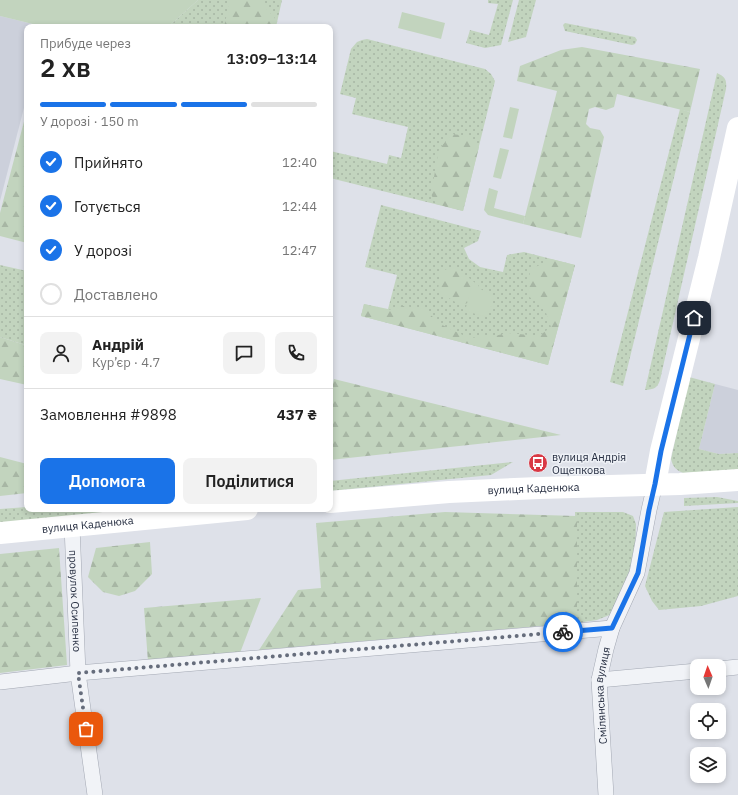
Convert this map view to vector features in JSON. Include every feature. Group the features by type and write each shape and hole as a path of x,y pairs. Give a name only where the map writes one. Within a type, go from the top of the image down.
{"street":[{"path":"655,484 661,451 709,258 738,128"},
{"name":"вулиця Каденюка","path":"333,502 449,492 680,484 738,480"},
{"name":"Смілянська вулиця","path":"606,795 599,680 612,628 638,573 655,484"},
{"name":"вулиця Каденюка","path":"0,533 216,512"},
{"name":"провулок Осипенко","path":"72,526 78,673 95,795"},
{"path":"0,682 78,673 612,628"},
{"path":"726,668 738,667"},
{"path":"599,680 690,672"}],"shaded area":[{"path":"0,16 33,24 24,24 24,108 0,201"},
{"path":"715,384 738,390 738,453 719,454 699,449"}],"green space":[{"path":"0,0 198,0 171,24 33,24 0,16"},
{"path":"198,0 282,0 277,24 171,24"},
{"path":"230,0 260,0 275,18 273,24 225,24"},
{"path":"488,0 513,0 501,45 485,48 466,43 470,30 489,35 498,4 488,3"},
{"path":"519,0 536,0 526,37 508,42"},
{"path":"402,12 445,23 441,39 398,28"},
{"path":"565,23 635,37 637,40 635,44 632,45 565,31 563,25"},
{"path":"367,39 485,69 491,74 495,81 463,211 333,179 333,152 387,164 389,155 401,158 408,127 352,114 356,98 340,94 351,49 357,42"},
{"path":"582,47 700,69 690,112 617,94 614,107 606,110 595,107 589,109 586,124 590,128 600,130 604,137 581,238 523,224 557,91 517,81 520,66 561,50"},
{"path":"717,73 725,79 726,89 660,380 655,388 645,390"},
{"path":"510,107 519,109 512,139 503,137"},
{"path":"680,109 690,112 623,386 610,382"},
{"path":"24,121 24,242 0,236 0,213"},
{"path":"452,134 467,136 479,147 463,211 436,204 431,194 439,149"},
{"path":"500,148 509,150 501,179 493,177"},
{"path":"489,188 498,191 494,208 525,216 523,224 488,215 484,210"},
{"path":"381,205 481,231 478,241 464,248 469,259 480,267 503,272 507,255 524,252 575,265 548,365 361,316 364,304 388,309 397,275 365,267"},
{"path":"551,259 575,265 548,365 361,316 364,304 388,310 404,306 423,309 444,326 469,338 508,333 539,336 551,327 544,307 528,296 530,270"},
{"path":"0,265 24,270 24,345 0,337"},
{"path":"454,266 479,286 472,302 460,305 438,291 440,272"},
{"path":"472,285 495,296 487,317 465,311"},
{"path":"0,337 24,345 24,384 0,379"},
{"path":"689,377 715,384 699,449 719,454 738,453 738,470 683,473 674,466 671,459"},
{"path":"334,379 561,435 333,460"},
{"path":"0,457 24,463 24,493 0,496"},
{"path":"513,462 491,475 333,491 333,481"},
{"path":"717,497 738,501 738,503 684,506 684,498"},
{"path":"24,507 24,512 122,512 0,524 0,509"},
{"path":"738,507 738,596 701,606 659,610 652,601 645,586 664,512"},
{"path":"445,512 577,516 577,623 259,650 298,590 321,588 316,523"},
{"path":"575,512 623,512 633,516 636,524 635,562 612,614 597,620 577,623"},
{"path":"150,542 152,574 135,591 119,596 103,592 88,577 96,548"},
{"path":"59,548 67,665 0,673 0,554"},
{"path":"261,598 240,653 148,662 144,608"}],"way so far":[{"path":"86,729 78,673 563,632"}],"place":[{"name":"вулиця Андрія Ощепкова","path":"538,463"}],"route":[{"path":"563,632 612,628 638,573 661,451 694,318"}]}
